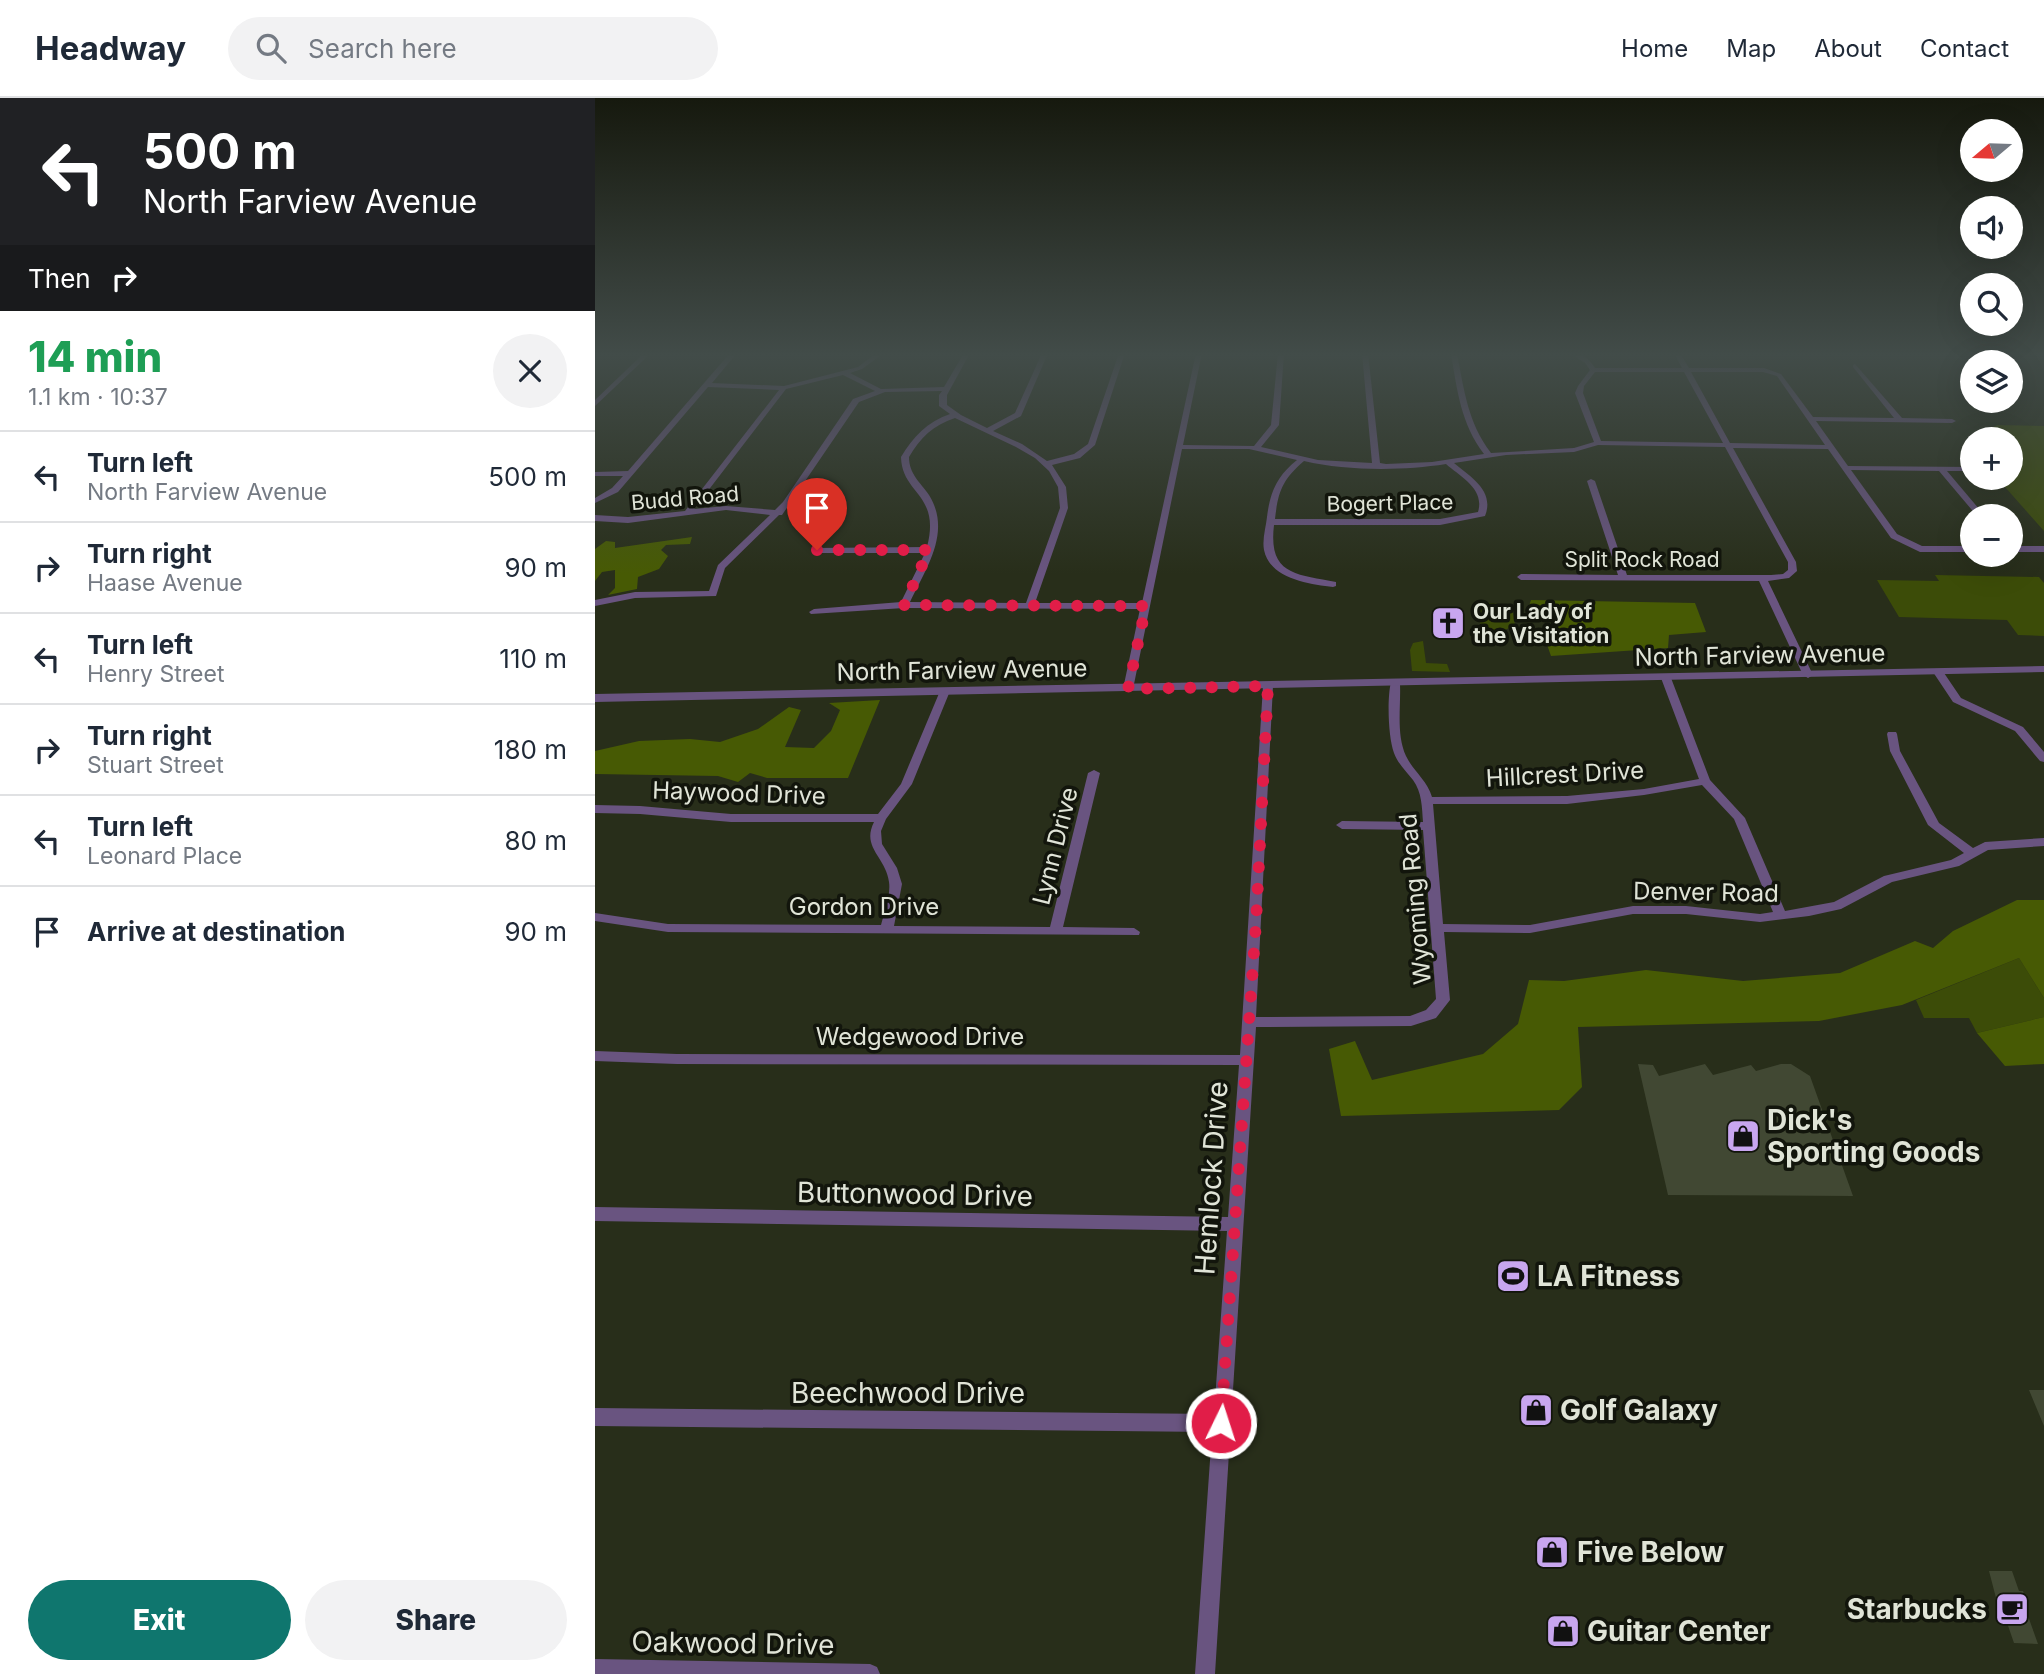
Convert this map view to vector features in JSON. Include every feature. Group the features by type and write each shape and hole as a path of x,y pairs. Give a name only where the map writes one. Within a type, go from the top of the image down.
{"street":[{"path":"595,501 615,490 671,427"},
{"path":"688,512 754,427"},
{"path":"595,603 635,595 713,594 717,575 729,557 779,513 837,427"},
{"path":"904,605 936,537 938,522 930,501 908,476 905,457 920,432 928,427"},
{"path":"981,427 1046,464 1061,482 1064,508 1030,605"},
{"path":"988,430 994,427"},
{"path":"1046,464 1077,456 1091,446 1097,427"},
{"path":"1128,689 1183,427"},
{"path":"1256,449 1274,427"},
{"path":"1372,427 1376,466"},
{"path":"1469,427 1475,439 1489,455"},
{"path":"1592,427 1598,443"},
{"path":"1717,427 1728,446"},
{"path":"1815,427 1898,540 1920,549 1960,549"},
{"path":"1179,447 1256,449 1338,465 1376,466 1448,462 1489,455 1571,451 1598,443 1828,447"},
{"name":"Split Rock Road","path":"1521,577 1786,576 1794,568 1728,446"},
{"path":"1303,458 1277,484 1268,547 1277,564 1302,578 1333,584"},
{"name":"Bogert Place","path":"1271,522 1440,522 1482,514 1485,499 1482,491 1448,462"},
{"path":"1844,468 1960,469"},
{"path":"1941,469 1971,504"},
{"path":"595,474 630,473"},
{"path":"1591,481 1623,577"},
{"name":"Budd Road","path":"595,518 628,520 726,508 779,513"},
{"path":"817,550 929,550"},
{"path":"2023,550 2044,550"},
{"path":"1762,578 1808,675"},
{"path":"814,612 904,605 1146,606"},
{"name":"North Farview Avenue","path":"595,698 2044,670"},
{"path":"1938,672 1957,700 2019,729 2044,760"},
{"path":"1666,678 1705,781 1739,818 1781,916"},
{"name":"Wyoming Road","path":"1248,1022 1411,1021 1439,1008 1445,992 1427,801 1421,779 1405,763 1398,748 1395,684"},
{"name":"Hemlock Drive","path":"1205,1674 1268,686"},
{"path":"887,928 895,884 891,868 876,844 875,831 881,818 906,784 945,691"},
{"path":"1892,734 1895,751 1934,825 1971,852"},
{"name":"Lynn Drive","path":"1056,930 1094,773"},
{"name":"Hillcrest Drive","path":"1427,801 1567,800 1644,792 1705,781"},
{"name":"Haywood Drive","path":"595,809 731,818 881,818"},
{"path":"1342,825 1429,825"},
{"name":"Denver Road","path":"1439,928 1530,929 1605,914 1657,909 1736,917 1781,916 1837,905 1888,879 1944,867 1971,852 2003,843 2044,842"},
{"name":"Gordon Drive","path":"595,917 668,928 1134,932"},
{"name":"Wedgewood Drive","path":"595,1055 677,1059 1245,1060"},
{"name":"Buttonwood Drive","path":"595,1214 1234,1224"},
{"name":"Beechwood Drive","path":"595,1417 1221,1423"},
{"name":"Oakwood Drive","path":"595,1669 870,1674"}],"green space":[{"path":"1994,427 2044,427 2044,531 2023,504 2008,490 2023,490 2023,427"},
{"path":"692,537 690,544 666,545 661,550 668,556 659,569 638,577 637,589 608,595 615,588 615,570 602,572 595,581 595,549 606,541 615,542 615,548"},
{"path":"1935,575 2039,577 2044,583 2044,636 2018,635 2007,620 1899,617 1877,580 1939,581"},
{"path":"1531,600 1695,603 1706,632 1669,635 1668,648 1551,656 1544,636 1560,620 1529,606"},
{"path":"1483,602 1512,606 1515,625 1501,632 1484,631 1475,612"},
{"path":"1423,641 1426,663 1447,664 1450,672 1412,671 1410,650 1413,643"},
{"path":"880,700 848,778 767,778 750,773 738,782 718,776 595,774 595,751 639,741 690,739 720,742 758,729 789,707 801,710 785,747 814,748 831,731 840,710 829,703"},
{"path":"2017,900 2044,900 2044,998 2019,958 1902,1005 1819,1021 1578,1027 1582,1087 1559,1110 1341,1116 1329,1049 1355,1041 1372,1080 1483,1054 1518,1024 1529,980 1564,981 1646,970 1743,981 1840,973 1915,941 1933,948 1953,931"},
{"path":"2019,958 2044,998 2044,1017 1977,1033 1969,1018 1924,1018 1916,1000"},
{"path":"2044,1017 2044,1064 2005,1066 1977,1033"}],"building":[{"name":"Dick's Sporting Goods","path":"1638,1064 1653,1065 1659,1076 1705,1064 1713,1075 1751,1065 1756,1071 1791,1064 1810,1076 1853,1196 1668,1195"},
{"path":"2029,1390 2044,1390 2044,1426"},
{"name":"Starbucks","path":"1989,1571 2012,1571 2019,1591 2023,1591 2027,1602 2023,1602 2038,1644 2014,1643 2005,1617 2001,1617"}],"place":[{"name":"Our Lady of the Visitation","path":"1448,623"},
{"name":"Dick's Sporting Goods","path":"1743,1136"},
{"name":"LA Fitness","path":"1513,1276"},
{"name":"Golf Galaxy","path":"1536,1410"},
{"name":"Five Below","path":"1552,1552"},
{"name":"Starbucks","path":"2012,1609"},
{"name":"Guitar Center","path":"1563,1631"}],"route":[{"path":"817,550 929,550 904,605 1146,606 1128,689 1268,686 1256,922 1221,1423"}]}
